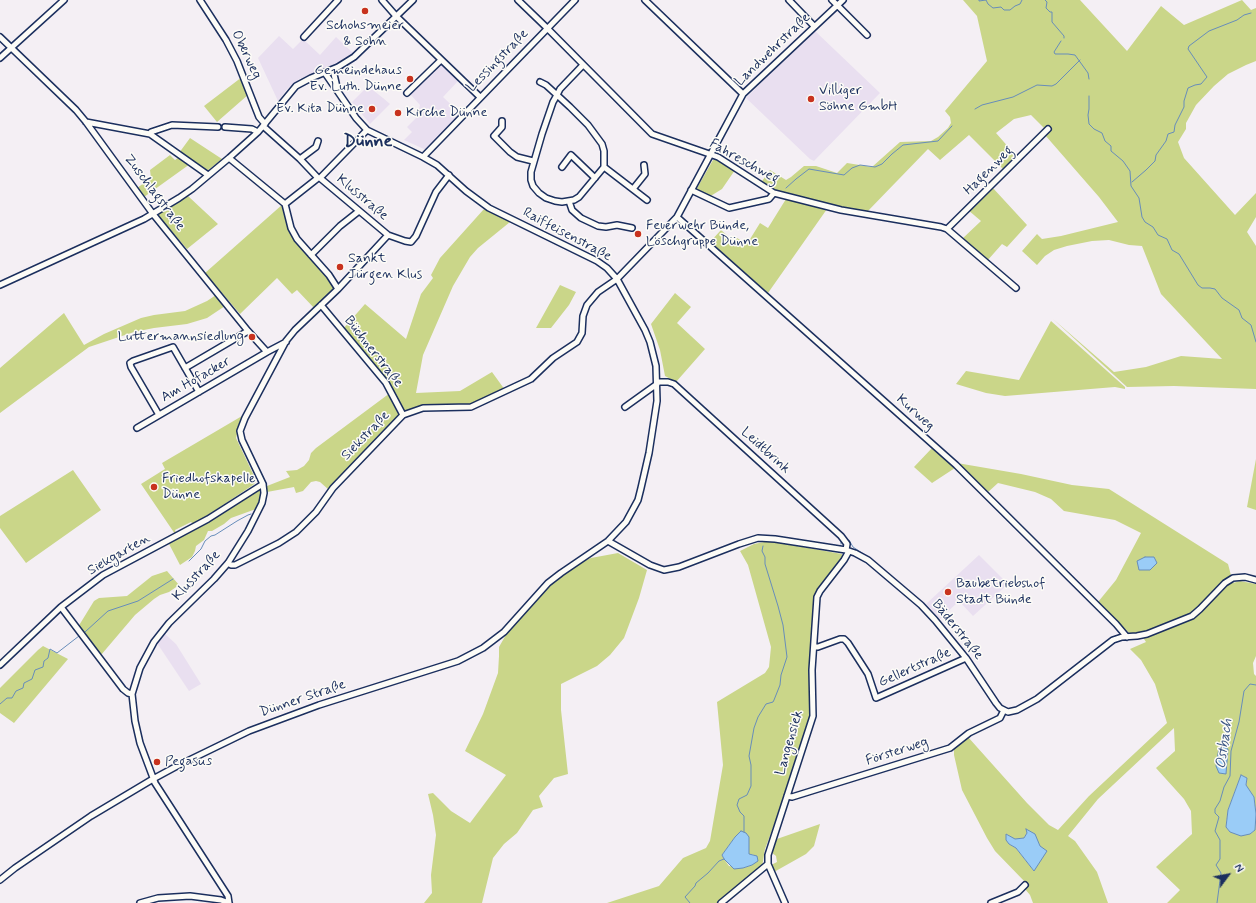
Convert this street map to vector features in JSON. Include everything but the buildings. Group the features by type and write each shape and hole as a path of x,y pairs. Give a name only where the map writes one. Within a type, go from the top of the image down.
{"street":[{"path":"0,58 64,0"},
{"name":"Oberweg","path":"200,0 226,40 237,61 264,125"},
{"path":"304,37 338,0"},
{"path":"382,0 396,16 480,97"},
{"path":"0,285 121,230 153,214 179,198 208,176 258,132 296,86 311,78 333,70 354,57 413,0"},
{"name":"Fahreschweg","path":"518,0 548,28 652,134 718,157 774,193 841,210 947,229 1016,288"},
{"name":"Lessingstraße","path":"423,157 575,0"},
{"path":"645,0 743,94"},
{"path":"789,0 814,26"},
{"path":"832,0 867,36"},
{"name":"Landwehrstraße","path":"617,279 677,217 743,94 843,0"},
{"name":"Zuschlagstraße","path":"0,37 76,110 153,214 248,331 267,352"},
{"path":"407,93 441,60"},
{"path":"540,82 546,85 557,95 588,126 597,137 604,151 604,167 580,197 574,200 555,201 546,198 533,186 531,172 533,161 553,102 557,95 560,89 583,64"},
{"name":"Raiffeisenstraße","path":"333,70 337,90"},
{"name":"Raiffeisenstraße","path":"325,73 356,118 368,130 437,165 466,191 489,208 597,261 607,268 617,279 650,342 656,366 657,401 655,419 638,500 626,522 608,541"},
{"path":"502,121 502,127 494,136 510,152 533,161"},
{"path":"86,122 150,134 208,176"},
{"path":"150,134 151,132 172,125 218,127"},
{"path":"264,125 319,178 285,204"},
{"path":"225,127 252,129 258,132"},
{"name":"Hagenweg","path":"947,229 1048,129"},
{"name":"Klusstraße","path":"229,903 230,900 228,896 153,779 140,743 135,721 132,694 140,668 160,633 228,563 262,503 264,492 263,484 242,440 240,431 245,418 286,341 295,330 338,289 388,235 319,178 368,130"},
{"path":"300,159 316,147 318,141"},
{"path":"562,167 571,155 595,178"},
{"path":"229,158 285,204 291,228 297,239 329,275 338,289"},
{"path":"633,189 644,174 644,165"},
{"path":"604,167 647,200"},
{"path":"388,235 410,242 416,236 436,192 449,175"},
{"path":"691,190 729,208 769,199 774,193"},
{"path":"569,201 572,210 581,218 598,226 606,227 617,225 632,228"},
{"path":"311,255 340,226 359,211"},
{"name":"Kurweg","path":"677,217 956,465 1116,624 1126,637"},
{"name":"Siekstraße","path":"228,563 235,565 279,543 296,532 316,512 333,488 403,415 423,408 471,407 532,379 553,358 577,342 582,333 583,316 587,305 598,292 617,279"},
{"name":"Büchnerstraße","path":"321,305 386,383 403,415"},
{"path":"185,368 248,331"},
{"path":"267,352 286,341"},
{"path":"159,414 130,363 173,347 199,392"},
{"name":"Am Hofacker","path":"137,428 267,352"},
{"name":"Leidtbrink","path":"657,383 668,382 674,384 841,536 847,544 847,550"},
{"path":"625,407 657,383"},
{"name":"Siekgarten","path":"0,665 61,608 103,575 208,519 263,484"},
{"name":"Bäderstraße","path":"608,541 650,566 664,570 672,570 758,538 775,539 847,550 862,556 921,605 935,620 966,658 996,703 1004,710"},
{"name":"Dünner Straße","path":"0,880 91,816 177,766 249,731 319,705 458,661 483,648 504,632 548,583 561,572 608,541"},
{"name":"Langensiek","path":"768,864 768,855 771,844 813,716 812,670 817,597 844,560 847,550"},
{"path":"1004,710 1012,712 1037,699 1109,643 1118,638 1147,634 1192,616 1225,583 1233,578 1245,577 1256,580"},
{"path":"61,608 123,689 132,694"},
{"name":"Gellertstraße","path":"814,647 840,639 844,639 848,642 868,674 876,698 966,658"},
{"name":"Försterweg","path":"787,796 792,797 950,748 969,733 1000,718 1004,710"},
{"path":"721,903 768,864 785,903"},
{"path":"991,903 1018,892 1025,885"},
{"path":"140,903 158,898 190,896 221,900 229,903"}],"shaded area":[{"path":"815,31 880,93 814,161 810,159 746,98 776,67"},
{"path":"279,36 293,49 303,39 320,55 336,37 353,53 335,65 299,79 287,89 278,101 258,58"},
{"path":"441,62 459,80 443,97 461,114 426,150 404,140 412,132 407,127 417,117 420,105 410,94"},
{"path":"368,86 390,104 370,124 352,102"},
{"path":"979,555 1008,584 973,616 959,601 940,619 926,604"},
{"path":"165,634 176,644 201,684 189,691 157,643"}],"green space":[{"path":"963,0 1080,0 1127,51 1161,6 1184,25 1242,0 1251,10 1256,8 1256,61 1228,74 1214,86 1196,105 1186,123 1186,129 1178,142 1184,158 1235,215 1256,193 1256,217 1247,232 1256,246 1256,389 1174,386 1127,387 1053,319 1114,372 1146,367 1181,356 1222,359 1161,294 1142,246 1129,245 1109,240 1092,241 1054,250 1045,256 1037,265 1022,251 1037,234 1042,239 1061,236 1118,222 1099,197 1045,135 1047,131 1031,115 1014,119 996,133 1018,158 1005,171 969,135 940,160 928,149 866,213 839,208 776,192 760,184 770,170 786,180 804,166 816,166 837,173 847,163 872,167 900,142 931,141 948,128 951,123 950,117 945,111 987,61 977,16"},
{"path":"242,77 249,94 217,122 204,106"},
{"path":"190,138 222,159 207,171 179,153"},
{"path":"170,155 175,160 179,157 190,164 144,197 137,188 151,178 150,170"},
{"path":"716,159 735,170 722,189 709,197 696,190 713,160"},
{"path":"992,187 1027,225 1007,247 1002,244 987,261 962,239 981,221 968,210"},
{"path":"188,196 218,224 187,249 159,217 159,214"},
{"path":"786,199 827,209 768,293 710,242 721,230 729,237 726,241 730,245 737,238 747,244 760,223 768,228"},
{"path":"283,204 290,228 328,275 336,288 315,309 297,290 292,294 277,278 240,314 205,273"},
{"path":"484,209 510,222 478,248 470,257 453,286 423,355 416,393 460,391 492,372 505,390 471,406 406,412 403,410 388,382 343,329 365,304 406,339 421,294 433,278 431,275 440,258"},
{"path":"560,285 576,292 569,305 551,328 536,328"},
{"path":"675,293 691,307 677,323 705,349 676,382 665,376 660,350 651,324"},
{"path":"216,295 225,306 207,318 187,324 134,332 89,347 0,413 0,368 64,313 84,345 104,334 141,318 185,311 207,301"},
{"path":"1051,321 1125,387 1125,389 1115,387 1005,396 986,393 956,384 966,371 1019,380"},
{"path":"390,393 400,414 329,490 320,482 316,481 311,482 303,491 296,493 294,487 267,492 267,486 290,477 286,471 297,470 304,466 309,460 311,453 316,448"},
{"path":"242,416 236,438 256,482 199,521 193,524 191,522 175,530 175,534 141,484 165,469 162,463"},
{"path":"932,448 955,468 932,483 914,467"},
{"path":"1256,459 1256,510 1247,507"},
{"path":"957,463 1021,474 1072,485 1109,489 1228,564 1233,583 1240,581 1256,584 1256,656 1253,663 1254,674 1256,676 1256,814 1256,903 1167,903 1180,890 1156,867 1192,834 1191,811 1184,799 1156,768 1175,751 1174,728 1098,799 1068,836 1075,841 1097,872 1108,903 1033,903 1030,895 1025,889 1025,882 995,851 962,790 954,755 954,749 959,742 968,737 1027,803 1049,825 1058,830 1089,796 1167,723 1155,684 1141,660 1130,649 1146,642 1140,633 1129,633 1098,602 1116,580 1141,533 1115,520 1064,511 1051,499 1035,492 998,483 987,493","holes":["1241,775 1247,778 1246,785 1254,797 1256,814 1255,830 1250,834 1230,832 1226,827 1228,810","1027,830 1034,834 1040,846 1034,871 1016,848 1009,844 1006,834 1015,840 1024,838"]},
{"path":"73,470 101,510 26,563 0,528 0,516"},
{"path":"257,489 261,490 261,496 256,509 231,518 212,531 208,531 204,540 196,546 192,557 180,565 168,542"},
{"path":"769,541 842,554 843,557 819,590 811,716 785,795 765,849 762,867 719,903 607,903 659,886 683,858 706,848 710,841 723,765 717,702 765,673 769,667 771,647 748,565 740,551 754,544","holes":["741,831 749,844 749,854 754,855 752,865 743,868 729,866 722,855"]},
{"path":"618,553 647,570 639,598 624,638 610,655 597,666 561,684 561,710 568,774 554,778 539,796 543,807 533,810 517,833 504,844 493,858 482,903 424,903 432,893 431,875 436,835 428,794 433,793 451,811 470,823 506,775 465,751 483,714 498,673 499,647 507,633 547,586 580,563 591,558"},
{"path":"167,571 179,585 169,592 154,599 135,615 101,655 78,627 94,601 99,598 127,596 152,576"},
{"path":"43,646 68,659 14,723 0,713 0,688"},
{"path":"820,824 814,846 806,854 774,872 771,865 777,862 776,856 771,852 774,840"}],"water":[{"path":"1145,557 1154,557 1157,563 1150,570 1139,570 1137,561"},
{"path":"1223,747 1228,749 1226,774 1219,773 1216,766 1219,748"},
{"path":"1241,775 1247,778 1246,785 1254,797 1256,814 1255,830 1250,834 1241,836 1230,832 1226,827 1228,810"},
{"path":"1026,829 1035,834 1040,846 1047,851 1034,871 1016,848 1009,844 1006,840 1006,834 1015,839 1024,838 1027,833"},
{"path":"741,831 746,833 749,837 749,854 757,856 758,861 743,868 734,869 722,855"}],"waterway":[{"name":"Ostbach","path":"979,0 986,0 993,8 1001,7 1004,10 1010,10 1020,4 1022,0"},
{"name":"Ostbach","path":"1045,0 1047,2 1046,8 1052,12 1052,22 1064,38"},
{"path":"1132,182 1155,161 1156,155 1166,141 1168,134 1174,132 1175,125 1184,107 1184,101 1188,88 1201,84 1207,77 1188,49 1189,46 1209,31 1251,13"},
{"name":"Ostbach","path":"1061,41 1054,52 1055,54 1075,55 1088,73 1089,79"},
{"path":"975,109 982,105 1013,97 1037,85 1052,86 1056,84 1080,60"},
{"name":"Ostbach","path":"1089,96 1089,124 1094,129 1102,133 1105,141 1111,146 1111,151 1123,161 1130,171 1131,186 1139,198 1142,217 1145,222 1153,227 1158,235 1167,239 1172,250 1179,254 1198,285 1202,288 1215,289 1222,298 1239,310 1242,318 1251,325 1256,342"},
{"path":"786,188 809,169 844,175 852,168 860,165 875,167 882,164 903,145 938,141 952,126"},
{"path":"676,382 704,407"},
{"path":"752,451 794,490"},
{"path":"189,561 201,549 205,541 211,536 251,514"},
{"path":"826,525 840,539 841,544"},
{"path":"849,540 853,547 868,557 924,605"},
{"path":"744,832 744,816 740,812 737,805 739,799 747,795 751,786 751,765 749,756 754,728 758,717 766,704 773,702 774,700 780,685 781,675 787,657 783,625 765,564 765,557 762,551 763,546"},
{"path":"85,632 108,611 138,601 173,579"},
{"path":"940,622 948,632"},
{"path":"0,704 7,698 12,698 16,691 23,688 24,683 32,679 35,670 43,667 44,661 48,658 50,649 57,653 79,636"},
{"path":"951,636 966,654"},
{"path":"975,666 982,677"},
{"name":"Ostbach","path":"1217,903 1221,873 1216,865 1220,859 1220,840 1215,831 1219,817 1215,813 1215,809 1220,801 1224,787 1230,776 1231,751 1239,722 1244,691 1250,684 1256,685"},
{"path":"690,903 685,897 696,883 719,861 724,859"}],"place":[{"name":"Schohsmeier & Sohn","path":"365,11"},
{"name":"Gemeindehaus Ev. Luth. Dünne","path":"410,79"},
{"name":"Villiger Söhne GmbH","path":"811,99"},
{"name":"Ev. Kita Dünne","path":"372,109"},
{"name":"Kirche Dünne","path":"398,113"},
{"name":"Feuerwehr Bünde, Löschgruppe Dünne","path":"638,234"},
{"name":"Sankt Jürgen Klus","path":"340,267"},
{"name":"Luttermannsiedlung","path":"252,337"},
{"name":"Friedhofskapelle Dünne","path":"154,487"},
{"name":"Baubetriebshof Stadt Bünde","path":"948,592"},
{"name":"Pegasus","path":"157,762"}],"district":[{"name":"Dünne","path":"368,142"}]}
